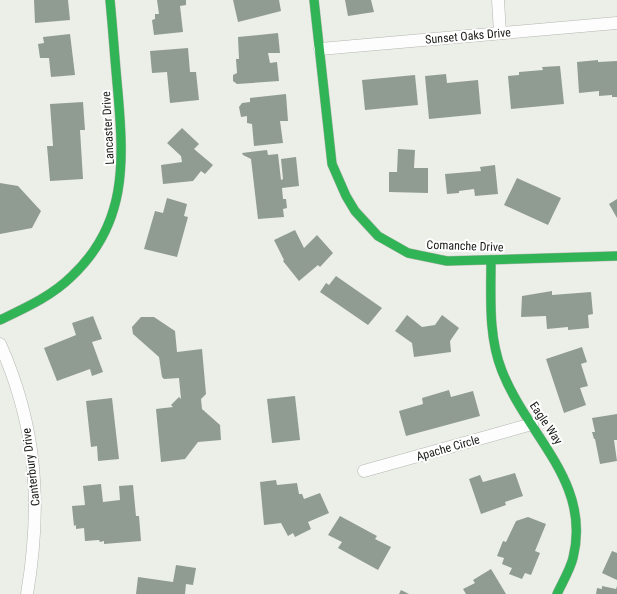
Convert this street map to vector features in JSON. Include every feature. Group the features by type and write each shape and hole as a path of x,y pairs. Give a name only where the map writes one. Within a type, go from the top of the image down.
{"street":[{"name":"Lancaster Drive","path":"0,320 55,290 78,271 100,241 109,225 116,206 122,166 122,144 110,0"},
{"name":"Comanche Drive","path":"314,0 332,164 338,184 347,202 359,218 373,232 413,255 439,260 617,256"},
{"path":"498,0 500,33"},
{"name":"Sunset Oaks Drive","path":"320,49 617,23"},
{"name":"Eagle Way","path":"491,260 492,319 496,352 507,384 563,472 576,501 579,516 580,531 574,563 567,579 557,594"},
{"name":"Canterbury Drive","path":"0,344 18,394 28,429 34,467 36,503 35,537 27,594"},
{"name":"Apache Circle","path":"364,471 532,424"}],"building":[{"path":"34,0 68,0 70,20 35,23"},
{"path":"157,0 186,0 186,5 180,6 183,32 154,35 152,20 155,19 155,14 159,14"},
{"path":"233,0 279,0 281,11 238,22"},
{"path":"345,0 371,0 374,12 348,16"},
{"path":"278,33 280,53 268,53 270,63 277,62 279,81 237,84 233,81 233,75 237,73 236,59 239,59 238,37"},
{"path":"70,34 75,75 51,77 49,58 40,58 38,44 44,43 43,37"},
{"path":"188,48 190,72 196,72 199,100 170,103 167,72 152,73 150,51"},
{"path":"598,60 598,62 617,61 617,97 612,97 612,95 599,96 599,91 579,93 577,62"},
{"path":"560,66 564,104 511,109 508,76 519,75 519,72 543,70 542,67"},
{"path":"446,74 447,83 478,80 481,114 429,119 425,76"},
{"path":"415,75 418,105 365,110 362,80"},
{"path":"286,94 288,121 280,121 283,143 254,146 252,124 247,123 247,116 241,117 239,107 242,103 250,102 250,98"},
{"path":"83,102 85,130 80,130 83,179 50,181 47,146 53,146 50,104"},
{"path":"182,128 199,144 194,149 213,165 205,174 201,171 193,181 163,184 161,165 182,162 181,156 167,143"},
{"path":"398,149 415,150 414,168 428,168 428,193 389,192 389,172 397,172"},
{"path":"267,150 268,155 278,154 281,180 283,179 281,159 296,157 299,186 282,188 283,199 286,199 287,208 283,209 284,217 258,219 251,159 242,153"},
{"path":"495,165 498,194 475,196 474,189 459,191 459,193 447,194 445,174 481,171 480,167"},
{"path":"517,178 561,198 548,225 504,205"},
{"path":"0,183 18,186 41,211 32,228 0,234"},
{"path":"167,198 187,204 184,216 188,217 177,257 144,249 155,211 163,213"},
{"path":"617,199 617,218 609,204"},
{"path":"295,230 304,248 317,235 333,253 320,267 318,265 299,281 283,261 284,260 274,240"},
{"path":"336,276 382,308 368,325 320,292 326,283 329,285"},
{"path":"552,291 552,295 591,292 593,314 588,315 589,328 568,330 568,327 547,329 546,316 521,317 522,296"},
{"path":"407,315 422,327 435,325 442,315 459,328 450,341 451,352 414,357 412,343 395,331"},
{"path":"93,316 102,339 92,342 103,372 92,376 90,369 57,381 44,348 76,335 72,323"},
{"path":"141,317 154,317 175,331 177,352 202,349 206,394 201,399 202,409 220,425 221,440 198,442 185,459 161,462 156,409 173,407 171,405 179,397 181,399 179,378 164,379 162,377 159,357 133,334 132,327"},
{"path":"582,347 587,362 581,364 588,386 580,388 586,405 564,413 546,359"},
{"path":"449,390 451,397 473,391 480,416 406,436 399,411 423,404 422,398"},
{"path":"295,396 300,440 272,443 267,399"},
{"path":"112,398 119,459 98,461 97,446 91,447 86,401"},
{"path":"617,414 617,440 614,440 617,461 600,464 595,439 592,432 595,432 592,418"},
{"path":"515,473 523,496 505,502 506,505 481,514 469,479 480,475 483,482"},
{"path":"276,480 277,485 297,483 299,494 302,494 304,499 320,493 329,513 308,522 311,529 295,537 293,533 288,536 281,523 264,525 260,482"},
{"path":"101,484 103,502 120,500 119,486 133,485 136,516 139,516 141,541 104,544 104,541 100,542 99,540 85,541 84,528 76,529 76,525 74,526 72,506 85,505 83,486"},
{"path":"340,516 377,536 375,539 391,547 378,570 338,548 342,542 328,535"},
{"path":"528,517 546,524 535,551 540,553 531,575 525,573 522,579 509,574 512,568 502,564 504,558 497,556 503,541 506,542 516,521"},
{"path":"612,551 617,553 617,580 602,573"},
{"path":"176,565 196,568 193,585 186,584 185,594 136,594 138,577 173,582"},
{"path":"491,569 506,594 466,594 463,589 475,583 473,580"},
{"path":"602,586 616,589 617,586 617,594 596,594 597,588 602,589"},
{"path":"401,590 409,594 399,594"}],"traffic: fast":[{"path":"0,320 47,296 72,276 90,256 103,235 112,214 118,191 121,168 121,144 110,0"},
{"path":"314,0 332,164 346,196 355,211 378,236 408,253 447,261 617,256"},
{"path":"491,260 492,330 494,344 502,371 513,395 566,483 574,506 576,531 573,558 557,594"}]}
